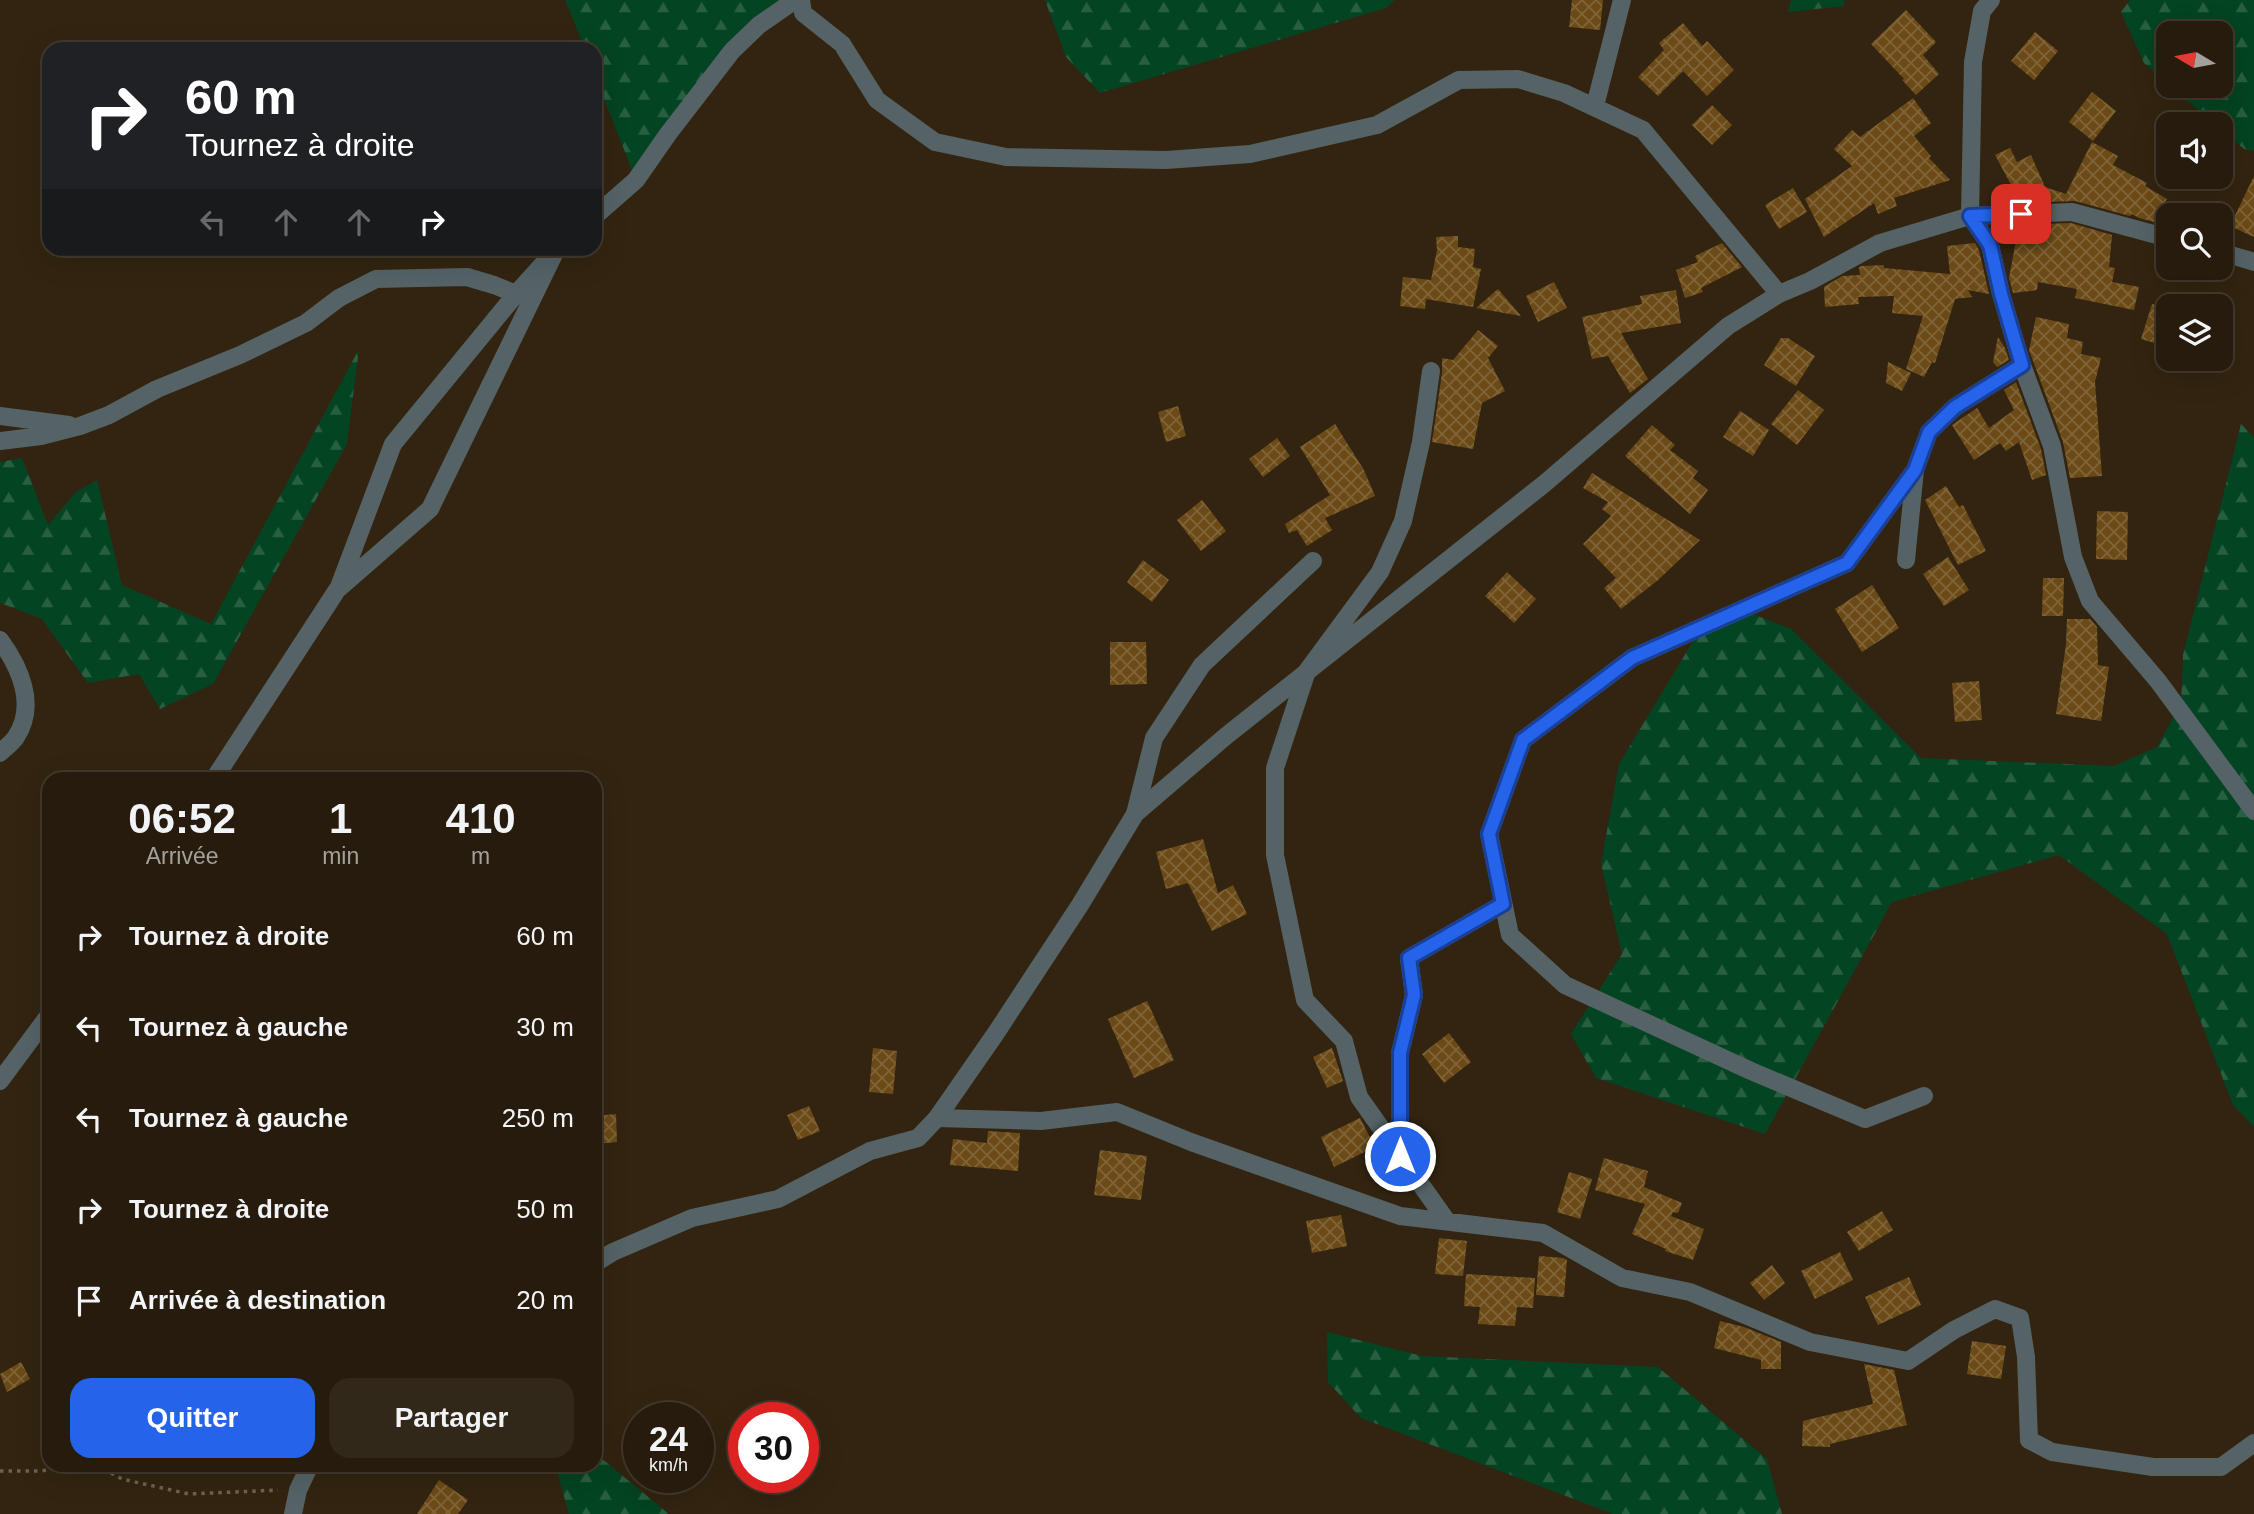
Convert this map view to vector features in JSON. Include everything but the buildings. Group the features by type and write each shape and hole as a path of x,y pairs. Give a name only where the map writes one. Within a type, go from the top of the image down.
{"street":[{"path":"602,210 636,180 732,51 759,25 795,0"},
{"path":"801,0 803,13 842,44 877,100 935,142 1006,157 1166,160 1250,154 1377,125 1459,80 1518,79 1564,93 1643,130 1779,294"},
{"path":"1595,106 1622,0"},
{"path":"1991,0 1982,11 1973,62 1970,216 1990,245 2022,365 2052,446 2073,557 2090,601 2158,681 2254,811"},
{"path":"1135,814 1226,736 1544,484 1728,326 1779,294 1810,281 1880,243 1970,216 2072,212 2156,234"},
{"path":"219,772 337,590 393,444 516,294 551,256"},
{"path":"337,590 430,509 554,256"},
{"path":"2233,256 2254,262"},
{"path":"0,441 41,436 109,415 157,389 240,355 306,323 339,299 376,279 467,277 516,294"},
{"path":"1906,560 1915,470 1929,432 1955,407 2022,365"},
{"path":"1431,371 1421,442 1404,522 1380,572 1307,671 1275,768 1275,855 1304,1000 1344,1041 1359,1097 1446,1220"},
{"path":"0,416 80,426"},
{"path":"1915,470 1847,563 1632,658 1523,740 1489,834 1510,935 1565,985 1751,1071 1865,1118 1924,1096"},
{"path":"602,1259 692,1218 778,1199 870,1151 918,1138 937,1118 1080,905 1135,814 1154,738 1202,665 1313,561"},
{"path":"0,640 23,680 27,696 24,717 16,737 0,753"},
{"path":"1400,1156 1400,1053 1414,995 1409,958 1503,904"},
{"path":"0,1081 42,1024"},
{"path":"937,1118 1041,1121 1117,1112 1191,1142 1400,1216 1543,1233 1622,1278 1690,1292 1810,1342 1908,1361 1954,1330 1995,1309 2020,1318 2026,1357 2028,1440 2052,1452 2153,1467 2221,1467 2254,1443"},
{"path":"293,1514 298,1490 307,1472"}],"path":[{"path":"0,1471 42,1471"},
{"path":"109,1472 122,1479 189,1494 298,1490"}],"green space":[{"path":"565,0 795,0 759,25 636,180 602,94 602,42 582,42"},
{"path":"1045,0 1395,0 1386,8 1100,93 1066,57"},
{"path":"1791,0 1844,0 1844,6 1788,12"},
{"path":"2130,0 2254,0 2254,151 2244,149 2233,139 2233,112 2201,112 2184,98 2233,98 2233,21 2156,21 2156,74 2144,63 2121,12"},
{"path":"359,349 347,444 213,684 160,709 139,674 88,683 42,619 0,603 0,462 22,458 48,525 76,492 97,480 122,585 211,624"},
{"path":"2241,424 2254,437 2254,1127 2233,1105 2167,934 2059,855 1892,902 1765,1134 1596,1078 1571,1034 1622,954 1601,864 1619,764 1698,633 1745,611 1791,629 1921,758 2114,766 2157,747 2181,704 2183,655"},
{"path":"1327,1332 1422,1356 1658,1367 1767,1459 1782,1514 1613,1514 1361,1418 1328,1382"},
{"path":"602,1459 623,1476 623,1493 644,1493 669,1514 569,1514 557,1472 602,1472"}],"route":[{"path":"1400,1156 1400,1053 1414,995 1409,958 1503,904 1489,834 1523,740 1632,658 1847,563 1915,470 1929,432 1955,407 2022,365 1990,245 1970,216 2021,214"}]}
